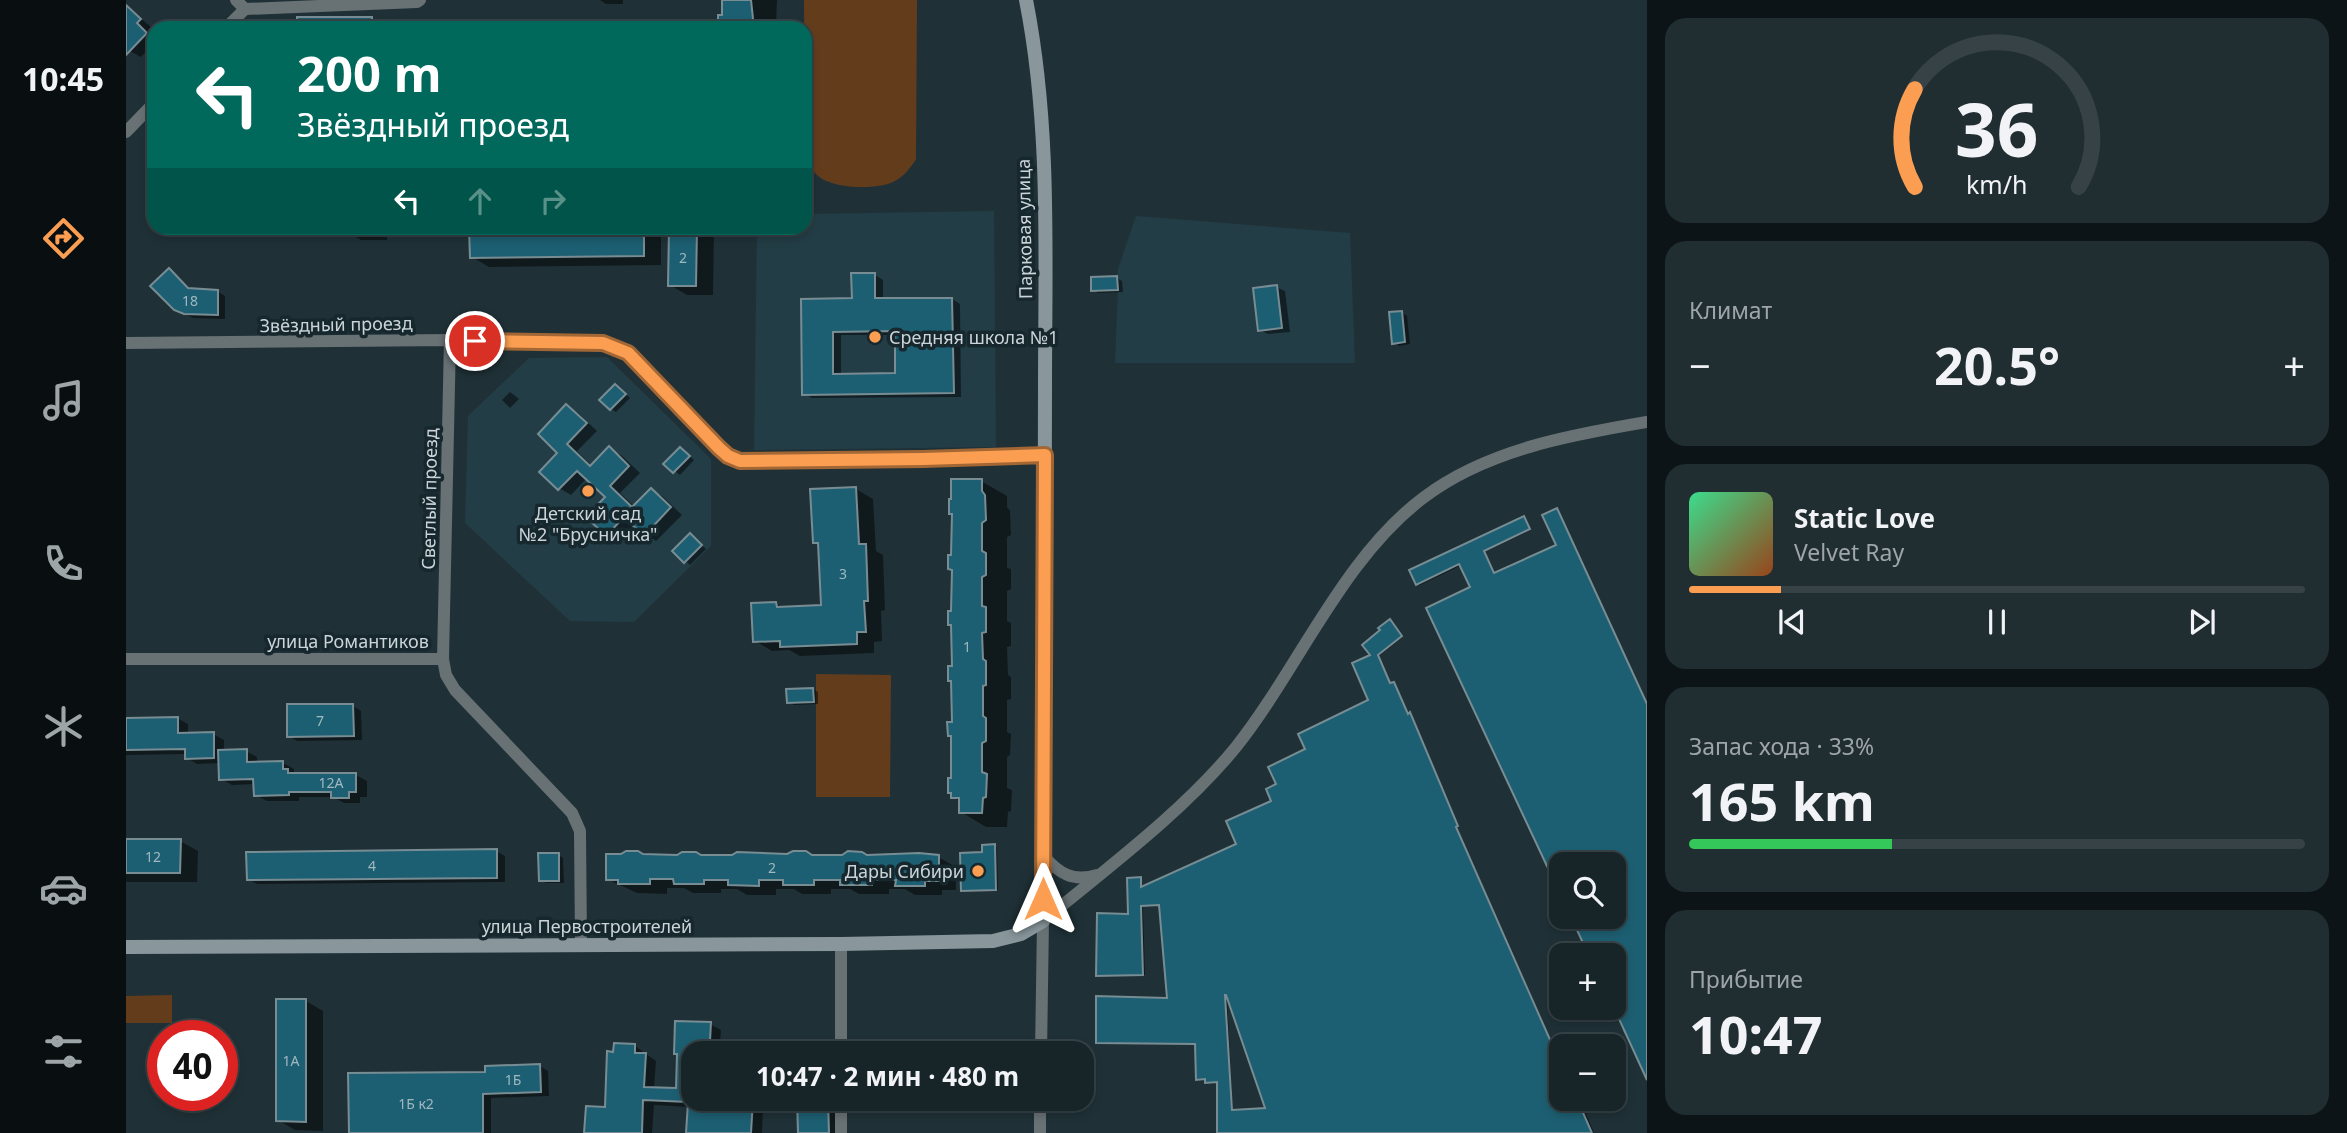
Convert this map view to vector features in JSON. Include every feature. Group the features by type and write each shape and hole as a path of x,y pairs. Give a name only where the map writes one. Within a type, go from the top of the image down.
{"street":[{"path":"230,21 241,4 420,0"},
{"name":"Парковая улица","path":"1026,0 1039,99 1044,183 1043,921"},
{"path":"126,132 147,110"},
{"name":"Звёздный проезд","path":"126,343 450,340 603,343 628,353 719,448 740,461 1045,455"},
{"name":"Светлый проезд","path":"443,659 450,340"},
{"path":"1041,1041 1043,921 1102,873 1205,781 1234,748 1384,534 1423,498 1457,477 1512,453 1574,436 1647,422"},
{"name":"улица Романтиков","path":"126,659 443,659 446,675 455,690 572,813 580,831 581,945"},
{"path":"1043,855 1061,873 1073,878 1102,873"},
{"name":"улица Первостроителей","path":"126,947 993,941 1021,934 1043,921"},
{"path":"841,944 841,1041"},
{"path":"841,1111 841,1133"},
{"path":"1040,1111 1040,1133"}],"shaded area":[{"path":"804,0 917,0 916,159 900,178 886,185 855,187 834,184 815,173 812,168 812,21 804,21"},
{"name":"Средняя школа №1","path":"994,211 996,447 754,450 757,235 812,235 812,214"},
{"path":"1136,216 1350,233 1355,363 1115,363 1118,290 1091,291 1091,277 1117,276"},
{"name":"Детский сад №2 \"Брусничка\"","path":"607,357 711,459 711,546 634,622 570,621 465,523 468,416 529,358"},
{"path":"816,674 891,675 890,797 816,797"},
{"path":"172,995 172,1020 126,1023 126,996"}],"building":[{"path":"722,0 751,0 753,21 718,21 718,15 722,15"},
{"path":"126,5 141,19 137,23 147,33 126,55"},
{"path":"297,17 372,17 372,21 297,21"},
{"path":"469,235 644,235 644,256 470,258"},
{"path":"669,235 697,235 696,286 668,286"},
{"path":"169,268 188,288 218,290 218,315 184,314 174,310 150,286"},
{"path":"851,273 875,273 875,298 952,298 954,393 802,395 801,299 852,298","holes":["895,331 895,373 833,374 833,332"]},
{"path":"1117,276 1118,290 1091,291 1091,277"},
{"path":"1277,285 1282,328 1258,331 1253,288"},
{"path":"1402,311 1405,342 1392,344 1389,312"},
{"path":"615,384 626,394 610,410 599,400"},
{"path":"566,404 587,423 567,444 590,466 609,446 629,466 610,486 632,507 651,488 671,507 644,536 624,517 606,536 586,517 605,497 577,471 558,490 539,472 557,453 538,434"},
{"path":"680,447 690,456 673,473 663,464"},
{"path":"951,479 982,479 982,491 985,495 986,520 982,523 982,551 986,553 986,575 982,577 982,606 986,607 986,632 982,633 983,659 986,661 983,716 986,718 986,741 982,743 982,772 987,774 982,813 959,813 959,798 951,798 951,793 948,793 948,778 951,778 951,736 948,736 947,722 952,722 951,681 948,681 948,666 952,666 951,625 948,625 952,570 948,569 948,555 951,555"},
{"path":"856,487 859,544 866,544 866,632 857,632 857,644 780,647 780,641 753,642 751,603 776,602 777,607 821,605 818,543 813,543 810,489"},
{"path":"1557,508 1647,704 1647,1080 1620,1020 1626,1020 1626,943 1583,943 1577,929 1626,929 1626,852 1549,852 1549,870 1426,608 1470,587 1459,564 1416,585 1409,570 1524,516 1530,529 1484,551 1494,573 1556,545 1542,515"},
{"path":"690,533 702,545 684,563 672,551"},
{"path":"1390,619 1402,636 1378,655 1390,683 1394,682 1408,714 1410,712 1458,826 1456,827 1549,1037 1549,1111 1582,1111 1592,1133 1217,1133 1217,1082 1205,1083 1205,1079 1196,1080 1195,1044 1096,1043 1096,996 1167,998 1159,905 1141,906 1143,975 1096,976 1097,913 1128,914 1127,878 1141,877 1141,887 1236,844 1226,821 1271,801 1266,789 1276,784 1268,767 1305,749 1298,734 1368,700 1352,663 1370,655 1362,645 1380,630 1378,628","holes":["1225,995 1226,995 1265,1108 1232,1110"]},
{"path":"813,688 814,702 787,703 786,689"},
{"path":"287,704 353,704 354,736 287,737"},
{"path":"178,717 178,733 214,732 214,758 185,759 185,749 126,750 126,718"},
{"path":"247,749 247,762 283,761 283,769 288,769 288,773 356,773 356,792 349,792 349,798 331,798 331,792 289,792 289,795 254,796 253,779 219,780 218,750"},
{"path":"126,839 181,839 180,873 126,873"},
{"name":"Дары Сибири","path":"995,844 996,890 961,891 960,853 982,852 982,845"},
{"path":"497,849 497,878 247,880 246,852"},
{"path":"626,851 677,855 682,852 732,855 737,852 787,854 793,851 806,851 812,855 842,855 848,851 867,855 919,853 939,855 939,881 925,881 925,886 895,886 896,880 872,880 872,885 840,885 840,880 814,880 814,885 783,885 783,880 759,880 759,886 728,885 728,880 704,880 704,884 674,884 673,879 650,879 650,884 618,884 618,880 606,880 606,854 621,854"},
{"path":"538,853 559,853 559,881 539,881"},
{"path":"276,999 306,999 306,1122 276,1121"},
{"path":"675,1021 711,1022 710,1041 681,1041 681,1102 643,1100 642,1133 584,1133 586,1106 605,1107 607,1051 613,1052 614,1043 635,1044 635,1053 646,1053 644,1087 676,1088 677,1054 674,1054"},
{"path":"540,1064 541,1092 483,1094 483,1133 349,1133 348,1073 485,1072 485,1066"},
{"path":"687,1111 752,1111 751,1133 686,1133"},
{"path":"797,1111 828,1111 829,1133 798,1133"}],"place":[{"name":"Средняя школа №1","path":"875,337"},
{"name":"Детский сад №2 \"Брусничка\"","path":"588,491"},
{"name":"Дары Сибири","path":"978,871"}],"route":[{"path":"475,341 603,343 617,347 628,353 719,448 740,461 1045,455 1043,899"}]}
